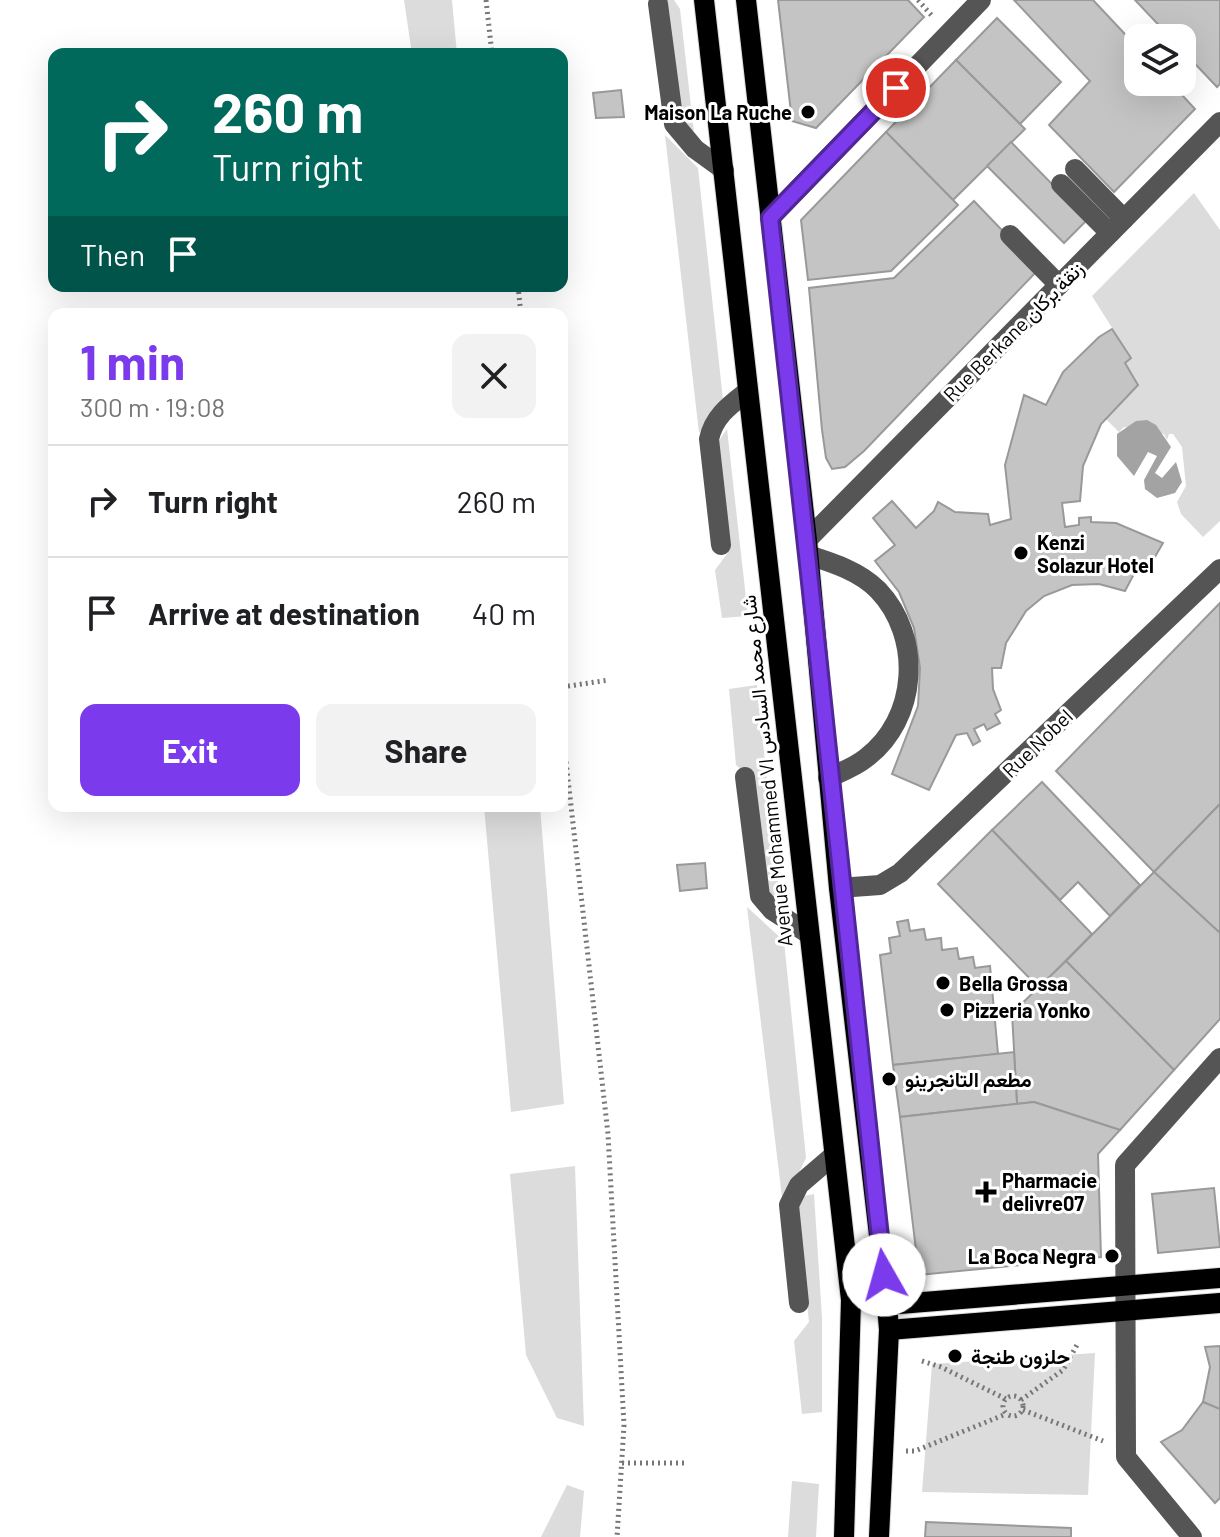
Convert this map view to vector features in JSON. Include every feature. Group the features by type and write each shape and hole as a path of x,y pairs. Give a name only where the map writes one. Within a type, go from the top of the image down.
{"main road":[{"name":"Avenue Mohammed VI شارع محمد السادس","path":"704,0 851,1300 844,1537"},
{"path":"746,0 807,548 839,888 887,1305 889,1330 879,1537"},
{"path":"887,1305 1220,1278"},
{"path":"889,1330 1220,1303"}],"street":[{"path":"770,218 981,0"},
{"path":"658,4 674,124 695,149 724,170"},
{"name":"Rue Berkane زنقة بركان","path":"807,548 1220,122"},
{"path":"1068,176 1117,226"},
{"path":"1010,235 1059,285"},
{"path":"721,545 709,439 712,425 724,410 748,391"},
{"path":"807,548 848,568 878,590 900,621 910,658 907,695 892,730 867,758 828,778"},
{"name":"Rue Nobel","path":"839,888 880,885 900,873 1220,569"},
{"path":"745,777 760,896 772,910 809,934"},
{"path":"1192,1537 1126,1457 1125,1165 1220,1058"},
{"path":"799,1303 789,1205 799,1185 834,1155"}],"path":[{"path":"486,0 491,48"},
{"path":"918,0 936,21"},
{"path":"568,686 609,680"},
{"path":"568,779 608,1134 624,1425 617,1537"},
{"path":"1021,1400 1063,1370 1078,1343"},
{"path":"922,1361 1006,1399"},
{"path":"1006,1414 1002,1408 1006,1399 1012,1396 1021,1400"},
{"path":"1021,1400 1023,1410"},
{"path":"915,1451 1006,1414 1015,1416 1023,1410"},
{"path":"1023,1410 1111,1444"},
{"path":"622,1463 687,1463"}],"shaded area":[{"path":"404,0 452,0 456,48 411,48"},
{"path":"662,0 674,0 680,9 694,133 682,125"},
{"path":"665,135 698,168 723,400 699,433"},
{"path":"1194,193 1220,230 1220,521 1203,537 1181,514 1177,502 1186,486 1182,447 1173,434 1169,434 1167,440 1164,434 1124,427 1119,432 1105,418 1138,385 1125,363 1131,358 1092,296"},
{"path":"1147,420 1156,425 1171,447 1155,473 1162,478 1176,462 1182,482 1175,493 1157,498 1145,489 1144,480 1157,456 1148,452 1134,476 1117,456 1117,434 1136,421"},
{"path":"727,429 748,616 722,618 715,570 727,554 718,442"},
{"path":"757,685 780,903 769,899 755,782 736,765 729,689"},
{"path":"485,812 540,812 564,1104 511,1112"},
{"path":"747,907 784,941 806,1158 783,1206"},
{"path":"575,1166 584,1426 557,1418 526,1355 510,1174"},
{"path":"814,1194 822,1318 822,1412 802,1414 794,1341 809,1322 797,1208 800,1197"},
{"path":"1095,1353 1088,1495 922,1492 932,1364"},
{"path":"792,1481 819,1484 816,1537 788,1537"},
{"path":"567,1485 584,1491 580,1537 541,1537"}],"building":[{"path":"778,0 908,0 924,17 816,128 792,121"},
{"path":"1014,0 1093,0 1124,33 1124,96 1183,96 1195,109 1114,192 1049,125 1090,81"},
{"path":"1135,0 1220,0 1220,84 1217,87 1196,65 1196,24 1158,24"},
{"path":"997,18 1061,82 1020,124 956,60"},
{"path":"956,60 1025,129 953,200 886,132"},
{"path":"621,90 624,117 596,118 593,93"},
{"path":"886,132 958,205 891,271 808,280 801,220"},
{"path":"1011,142 1087,220 1064,243 987,166"},
{"path":"974,201 1039,269 864,451 845,467 832,469 826,458 822,430 809,288 894,278"},
{"name":"Kenzi Solazur Hotel","path":"1112,329 1131,358 1125,363 1138,385 1101,424 1083,466 1080,501 1062,503 1065,527 1079,525 1079,518 1091,517 1091,522 1116,523 1163,543 1145,574 1136,570 1125,591 1099,584 1072,585 1044,596 1026,611 1006,643 1001,668 992,668 993,689 1001,710 995,714 1000,723 987,730 984,724 974,729 980,741 973,745 967,733 956,735 929,790 892,774 918,706 920,668 914,628 899,592 875,561 895,545 873,518 892,501 916,528 934,511 938,502 955,512 988,514 990,525 1011,519 1005,465 1024,395 1046,405 1063,372 1099,337"},
{"path":"1220,603 1220,804 1154,872 1056,771"},
{"path":"1042,782 1140,885 1110,916 1078,882 1060,900 992,830"},
{"path":"1220,804 1220,933 1154,872"},
{"path":"992,830 1092,934 1039,988 938,884"},
{"path":"705,863 707,888 680,891 677,865"},
{"path":"1154,872 1220,933 1220,1019 1174,1070 1066,961"},
{"path":"908,920 910,931 924,929 926,940 941,938 942,950 957,948 959,959 973,957 975,968 990,966 998,1054 893,1065 880,955 891,953 889,938 900,936 897,922"},
{"path":"1066,961 1174,1070 1120,1130 1034,1102 1017,1104 1012,1013"},
{"path":"1014,1052 1017,1104 900,1117 893,1065"},
{"path":"1034,1102 1120,1130 1098,1154 1101,1257 919,1275 900,1117"},
{"path":"1214,1188 1220,1247 1158,1253 1152,1194"},
{"path":"1220,1346 1220,1409 1203,1402 1210,1367 1205,1347"},
{"path":"1203,1402 1220,1409 1220,1498 1215,1503 1161,1442 1182,1430"},
{"path":"926,1522 1071,1528 1071,1537 925,1537"}],"place":[{"name":"Maison La Ruche","path":"808,112"},
{"name":"Kenzi Solazur Hotel","path":"1021,553"},
{"name":"Bella Grossa","path":"943,983"},
{"name":"Pizzeria Yonko","path":"947,1010"},
{"name":"مطعم التانجرينو","path":"889,1079"},
{"name":"Pharmacie delivre07","path":"986,1192"},
{"name":"La Boca Negra","path":"1112,1256"},
{"name":"حلزون طنجة","path":"955,1356"}],"route":[{"path":"884,1275 839,888 807,540 770,218 896,88"}]}
